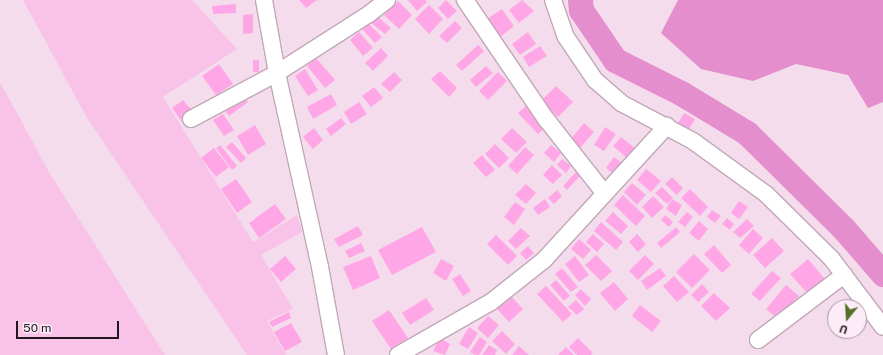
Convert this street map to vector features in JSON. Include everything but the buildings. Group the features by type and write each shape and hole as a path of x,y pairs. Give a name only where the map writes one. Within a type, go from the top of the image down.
{"street":[{"path":"264,0 277,73 320,267 336,355"},
{"path":"191,119 277,73 370,14 387,0"},
{"path":"465,0 546,119 605,194"},
{"path":"553,0 566,37 595,80 621,103 667,126 718,158 766,194 810,236 844,275 883,327"},
{"path":"398,355 491,302 544,260 667,126"},
{"path":"758,340 844,275"}],"shaded area":[{"path":"23,0 192,0 237,49 163,97 253,242 297,215 302,232 261,255 293,309 267,321 286,355 247,355 87,118"},
{"path":"678,0 883,0 883,102 868,108 848,75 796,64 753,81 701,69 661,33"},
{"path":"0,82 49,172 165,355 0,355"}],"waterway":[{"path":"580,0 581,10 615,60 681,93 747,133 844,229 883,274"}]}
